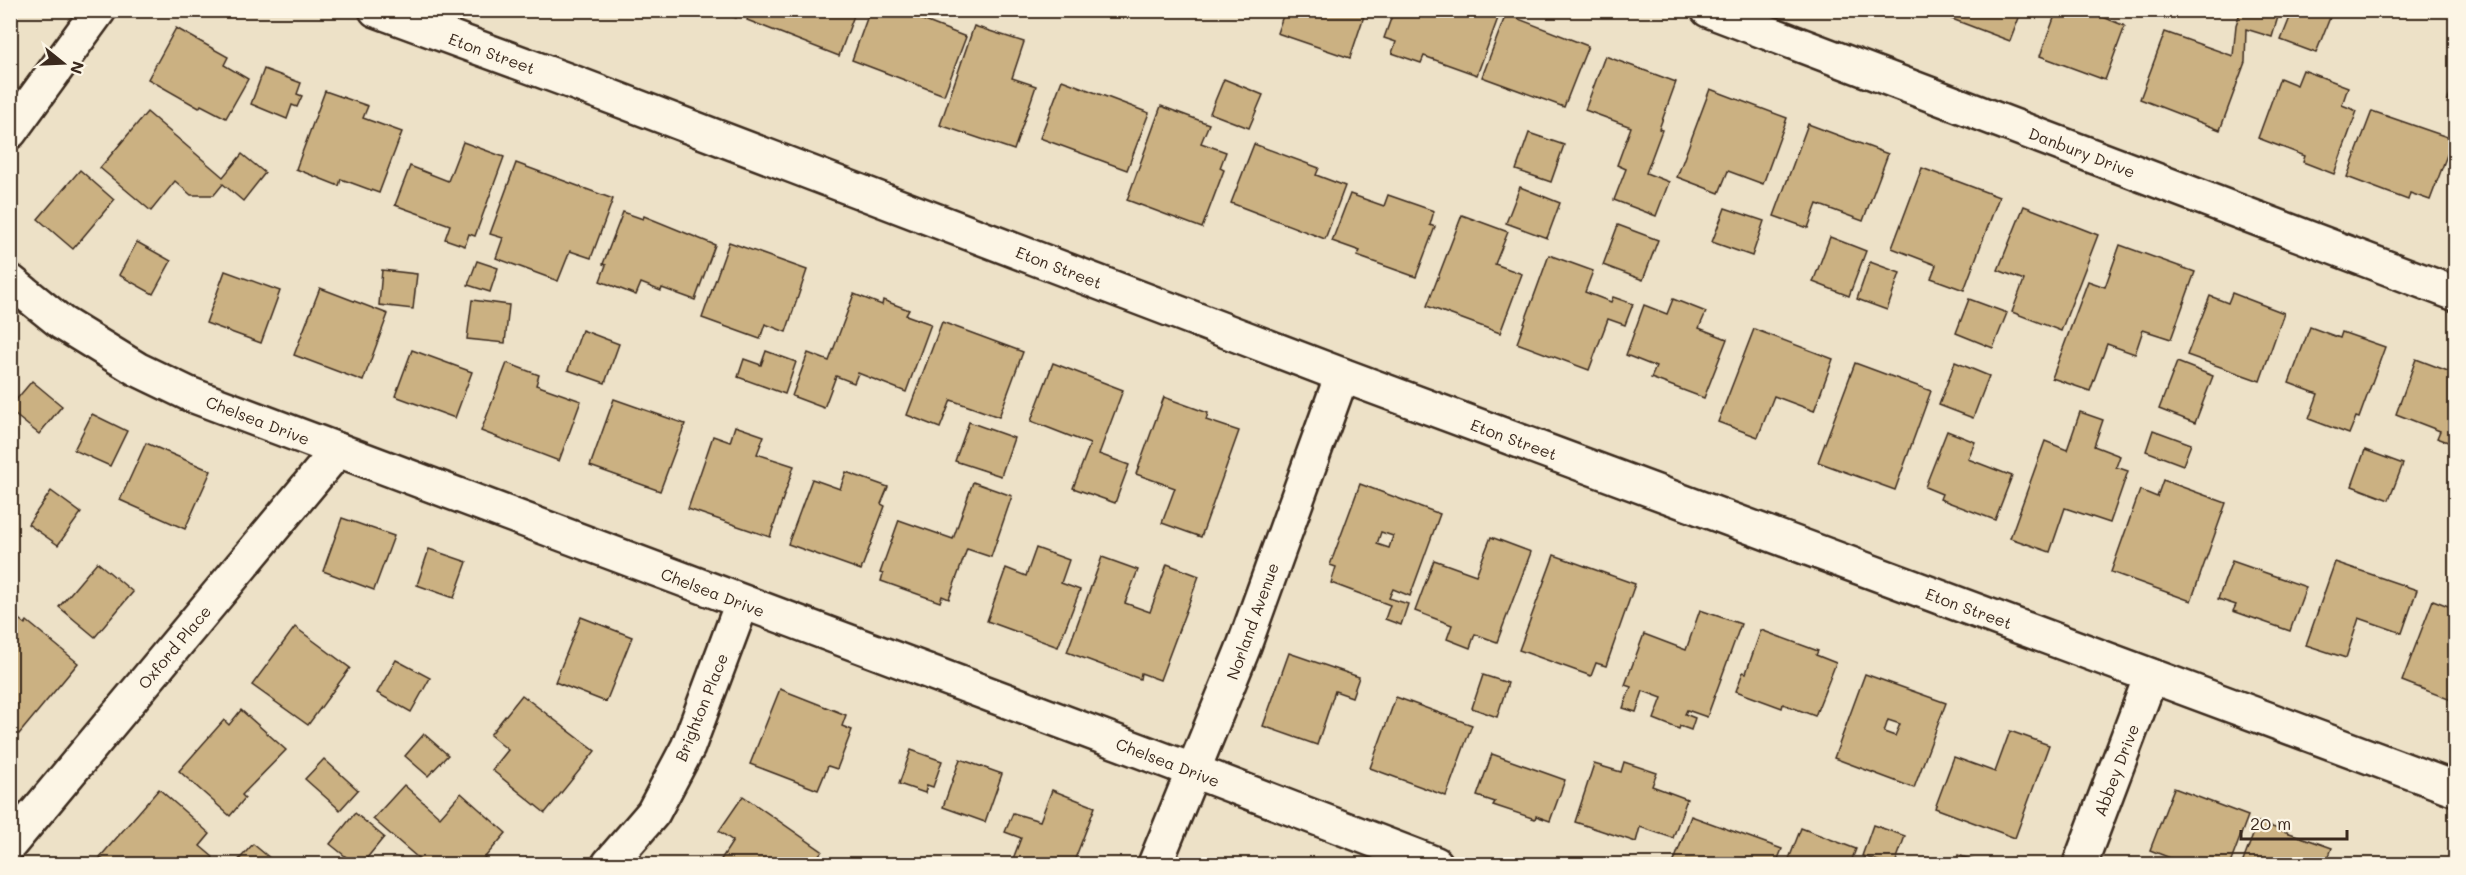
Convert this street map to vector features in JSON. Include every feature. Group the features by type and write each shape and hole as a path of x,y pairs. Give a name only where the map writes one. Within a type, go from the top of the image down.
{"street":[{"path":"10,132 99,10"},
{"name":"Eton Street","path":"376,10 1342,375 2456,789"},
{"name":"Eton Street","path":"435,10 574,83"},
{"name":"Danbury Drive","path":"1708,10 2456,294"},
{"name":"Chelsea Drive","path":"10,280 62,323 137,369 189,394 1436,864"},
{"name":"Norland Avenue","path":"1155,864 1244,646 1342,375"},
{"name":"Oxford Place","path":"10,844 338,450"},
{"name":"Brighton Place","path":"609,864 653,813 688,747 742,603"},
{"name":"Abbey Drive","path":"2080,864 2151,676"}],"building":[{"path":"715,10 739,10 736,18"},
{"path":"750,10 856,10 839,56 747,20"},
{"path":"870,10 897,10 966,37 944,95 852,60"},
{"path":"1285,10 1366,10 1350,58 1277,33"},
{"path":"1394,10 1501,10 1477,75 1424,56 1421,63 1392,53 1396,42 1384,38"},
{"path":"1941,10 2022,10 2010,41 1939,14"},
{"path":"2057,10 2086,10 2125,26 2105,80 2040,56"},
{"path":"2241,10 2280,10 2272,37 2246,29 2245,62 2220,130 2140,99 2165,32 2233,56 2236,25"},
{"path":"2293,10 2319,10 2331,15 2316,53 2281,40"},
{"path":"1506,14 1588,46 1564,107 1482,77"},
{"path":"974,26 1024,42 1012,78 1036,86 1014,150 940,125"},
{"path":"176,28 228,57 224,65 248,79 226,118 201,105 199,108 148,79"},
{"path":"1605,56 1676,82 1646,173 1669,182 1656,216 1614,200 1626,169 1617,165 1631,127 1585,110"},
{"path":"264,69 301,83 297,94 302,96 297,107 292,105 287,119 251,104"},
{"path":"2303,70 2348,87 2342,105 2357,111 2334,174 2303,162 2305,156 2258,138 2280,78 2297,85"},
{"path":"2456,75 2456,106 2447,103"},
{"path":"1224,79 1263,95 1249,128 1210,113"},
{"path":"1062,80 1149,113 1127,170 1040,138"},
{"path":"1710,89 1787,118 1763,184 1728,171 1719,193 1677,177"},
{"path":"325,91 368,106 363,118 402,132 379,193 341,179 339,186 296,169"},
{"path":"1161,106 1209,124 1201,143 1226,152 1220,168 1224,170 1202,228 1127,200"},
{"path":"2372,111 2453,139 2430,200 2410,193 2408,200 2347,177"},
{"path":"147,112 223,177 242,154 265,173 243,201 223,184 214,195 191,195 175,181 151,211 100,168"},
{"path":"1808,124 1888,154 1863,221 1817,204 1808,228 1774,216"},
{"path":"1529,133 1564,145 1551,182 1516,170"},
{"path":"463,142 504,157 475,236 469,234 465,246 445,239 450,225 395,205 410,166 448,181"},
{"path":"1254,144 1319,168 1316,175 1345,186 1325,239 1231,203"},
{"path":"516,163 613,199 591,258 570,251 558,281 496,258 503,238 490,234"},
{"path":"1922,168 1999,197 1964,290 1931,278 1936,265 1892,248"},
{"path":"80,170 114,200 73,249 38,219"},
{"path":"1520,187 1560,203 1547,238 1506,223"},
{"path":"1350,194 1384,206 1388,195 1434,211 1430,225 1435,227 1416,277 1357,256 1360,251 1332,241"},
{"path":"2024,206 2098,235 2061,331 2012,312 2024,280 1998,270"},
{"path":"1725,208 1764,221 1752,256 1712,242"},
{"path":"623,212 643,219 644,216 715,245 695,300 641,283 636,295 600,281 606,265 603,264"},
{"path":"1462,215 1508,232 1495,264 1522,274 1500,333 1427,306"},
{"path":"1618,225 1658,240 1643,280 1603,265"},
{"path":"1830,237 1866,251 1849,296 1813,282"},
{"path":"137,242 171,261 153,294 119,275"},
{"path":"729,242 807,270 786,332 765,324 760,339 702,318"},
{"path":"2120,245 2195,272 2171,339 2143,330 2135,354 2107,344 2090,391 2052,378 2088,281 2105,287"},
{"path":"1549,255 1593,271 1585,292 1611,302 1613,297 1633,304 1625,325 1608,319 1589,370 1517,343"},
{"path":"477,261 498,268 490,292 468,285"},
{"path":"1870,262 1900,273 1887,310 1857,299"},
{"path":"382,270 417,274 413,309 379,305"},
{"path":"225,271 280,291 261,343 206,323"},
{"path":"320,288 388,314 363,381 294,355"},
{"path":"2232,293 2284,313 2260,381 2187,355 2210,296 2228,303"},
{"path":"854,294 882,305 883,300 909,310 906,315 931,324 906,392 858,373 854,383 836,376 824,408 792,396 808,353 829,361"},
{"path":"1673,299 1706,312 1699,328 1727,339 1704,398 1651,378 1656,367 1626,355 1644,305 1667,314"},
{"path":"1969,299 2007,313 1993,348 1956,333"},
{"path":"472,300 509,305 505,343 467,339"},
{"path":"942,322 1023,352 999,417 951,400 940,428 907,415"},
{"path":"2310,327 2340,338 2342,332 2385,347 2359,418 2356,417 2349,434 2309,419 2318,394 2289,383"},
{"path":"1754,329 1833,359 1814,411 1774,396 1758,437 1718,422"},
{"path":"582,330 619,344 605,383 568,370"},
{"path":"412,350 472,372 455,418 395,396"},
{"path":"766,351 796,362 785,394 738,377 744,359 761,365"},
{"path":"2416,359 2448,371 2449,369 2456,371 2456,445 2437,438 2440,431 2396,414"},
{"path":"1955,362 1989,376 1973,418 1939,405"},
{"path":"2177,362 2213,376 2195,423 2159,409"},
{"path":"507,363 539,375 536,385 581,401 559,461 481,431"},
{"path":"1053,363 1123,390 1099,454 1129,465 1115,503 1073,488 1090,444 1031,421"},
{"path":"1855,363 1931,391 1895,490 1818,462"},
{"path":"32,381 62,406 39,434 10,411 10,407"},
{"path":"1164,397 1208,413 1206,420 1239,431 1201,537 1162,523 1175,488 1136,474"},
{"path":"614,399 685,424 660,491 590,466"},
{"path":"2080,412 2103,420 2094,446 2120,456 2116,467 2128,471 2110,523 2065,508 2050,552 2010,538 2045,441 2067,450"},
{"path":"92,414 127,431 110,466 74,450"},
{"path":"969,422 1014,438 1001,476 955,461"},
{"path":"735,426 764,436 757,454 794,466 770,537 688,509 713,436 730,442"},
{"path":"2153,430 2191,444 2183,465 2146,451"},
{"path":"1947,431 1975,442 1968,459 2012,476 1995,520 1940,499 1942,494 1925,487"},
{"path":"146,443 211,471 185,529 120,500"},
{"path":"2365,450 2403,464 2389,500 2352,486"},
{"path":"846,472 888,487 881,504 885,506 861,570 788,544 812,479 840,489"},
{"path":"2163,480 2226,503 2191,601 2111,572 2140,490 2157,497"},
{"path":"973,482 1012,496 991,557 967,549 949,599 942,596 940,602 881,581 883,574 880,573 899,520 953,539"},
{"path":"1360,484 1440,514 1410,596 1393,589 1389,598 1408,604 1401,625 1385,619 1390,605 1331,583 1336,567 1330,565","holes":["1381,532 1393,536 1389,548 1377,544"]},
{"path":"51,491 81,513 58,545 28,524"},
{"path":"342,518 394,536 374,590 323,571"},
{"path":"1491,537 1531,552 1497,642 1475,634 1470,648 1447,639 1452,625 1415,611 1434,560 1476,575"},
{"path":"1036,548 1069,560 1061,583 1080,590 1058,647 987,621 1006,568 1026,576"},
{"path":"429,549 467,562 454,598 417,585"},
{"path":"1554,555 1635,584 1606,666 1596,663 1591,676 1519,650"},
{"path":"1102,557 1138,570 1125,603 1150,612 1167,564 1199,576 1160,680 1141,673 1140,679 1067,652"},
{"path":"2232,561 2306,587 2290,631 2233,611 2236,605 2218,599"},
{"path":"97,562 133,592 95,637 59,607"},
{"path":"2335,562 2417,590 2402,633 2359,618 2346,658 2306,645"},
{"path":"2433,600 2456,609 2456,648 2454,647 2449,660 2456,663 2456,702 2402,681"},
{"path":"1700,610 1741,624 1707,717 1687,710 1685,714 1695,718 1691,730 1680,726 1679,729 1654,719 1662,698 1643,691 1636,712 1623,708 1631,687 1625,685 1644,634 1686,650"},
{"path":"11,613 25,624 27,621 78,663 19,734 10,728"},
{"path":"581,617 632,637 606,702 555,682"},
{"path":"295,627 350,668 308,725 252,685"},
{"path":"1761,630 1818,651 1816,655 1836,663 1815,716 1783,704 1782,708 1736,691 1743,672 1746,673"},
{"path":"1289,653 1359,677 1352,697 1335,691 1317,745 1263,726"},
{"path":"396,660 430,678 411,712 377,693"},
{"path":"1865,674 1946,703 1914,788 1834,758","holes":["1888,720 1900,724 1895,736 1884,732"]},
{"path":"1483,675 1508,683 1497,717 1472,708"},
{"path":"780,689 846,715 842,726 852,730 837,769 828,766 818,790 750,764"},
{"path":"522,695 595,751 545,813 492,770 508,750 490,735"},
{"path":"1396,697 1472,725 1446,796 1370,768"},
{"path":"241,710 286,750 242,795 245,798 230,816 179,771 224,720 229,725"},
{"path":"2010,731 2049,745 2015,838 1935,808 1954,757 1995,772"},
{"path":"424,734 448,755 428,776 405,756"},
{"path":"911,750 942,761 933,787 927,785 925,793 899,784"},
{"path":"1492,754 1565,780 1550,821 1536,816 1535,819 1493,805 1495,802 1477,796"},
{"path":"324,759 358,790 340,810 305,779"},
{"path":"960,759 1002,774 985,822 943,807"},
{"path":"1624,762 1657,773 1652,786 1687,799 1673,838 1640,827 1636,842 1575,822 1594,764 1621,772"},
{"path":"404,785 440,817 461,793 506,833 479,864 425,864 373,819"},
{"path":"2174,788 2248,816 2230,864 2183,864 2150,850"},
{"path":"159,789 210,834 200,846 213,857 207,864 108,864 100,857"},
{"path":"1052,790 1095,807 1073,864 1011,864 1021,838 1005,832 1013,813 1040,821"},
{"path":"743,796 822,851 812,864 718,864 733,841 719,831"},
{"path":"355,813 384,837 362,864 355,864 330,844"},
{"path":"1691,816 1782,849 1776,864 1673,864"},
{"path":"2258,822 2332,848 2326,864 2242,864"},
{"path":"1873,825 1905,836 1895,864 1862,856"},
{"path":"1801,828 1856,849 1850,864 1787,864"},
{"path":"253,844 277,864 235,864"},
{"path":"1958,855 1983,864 1955,864"}]}
